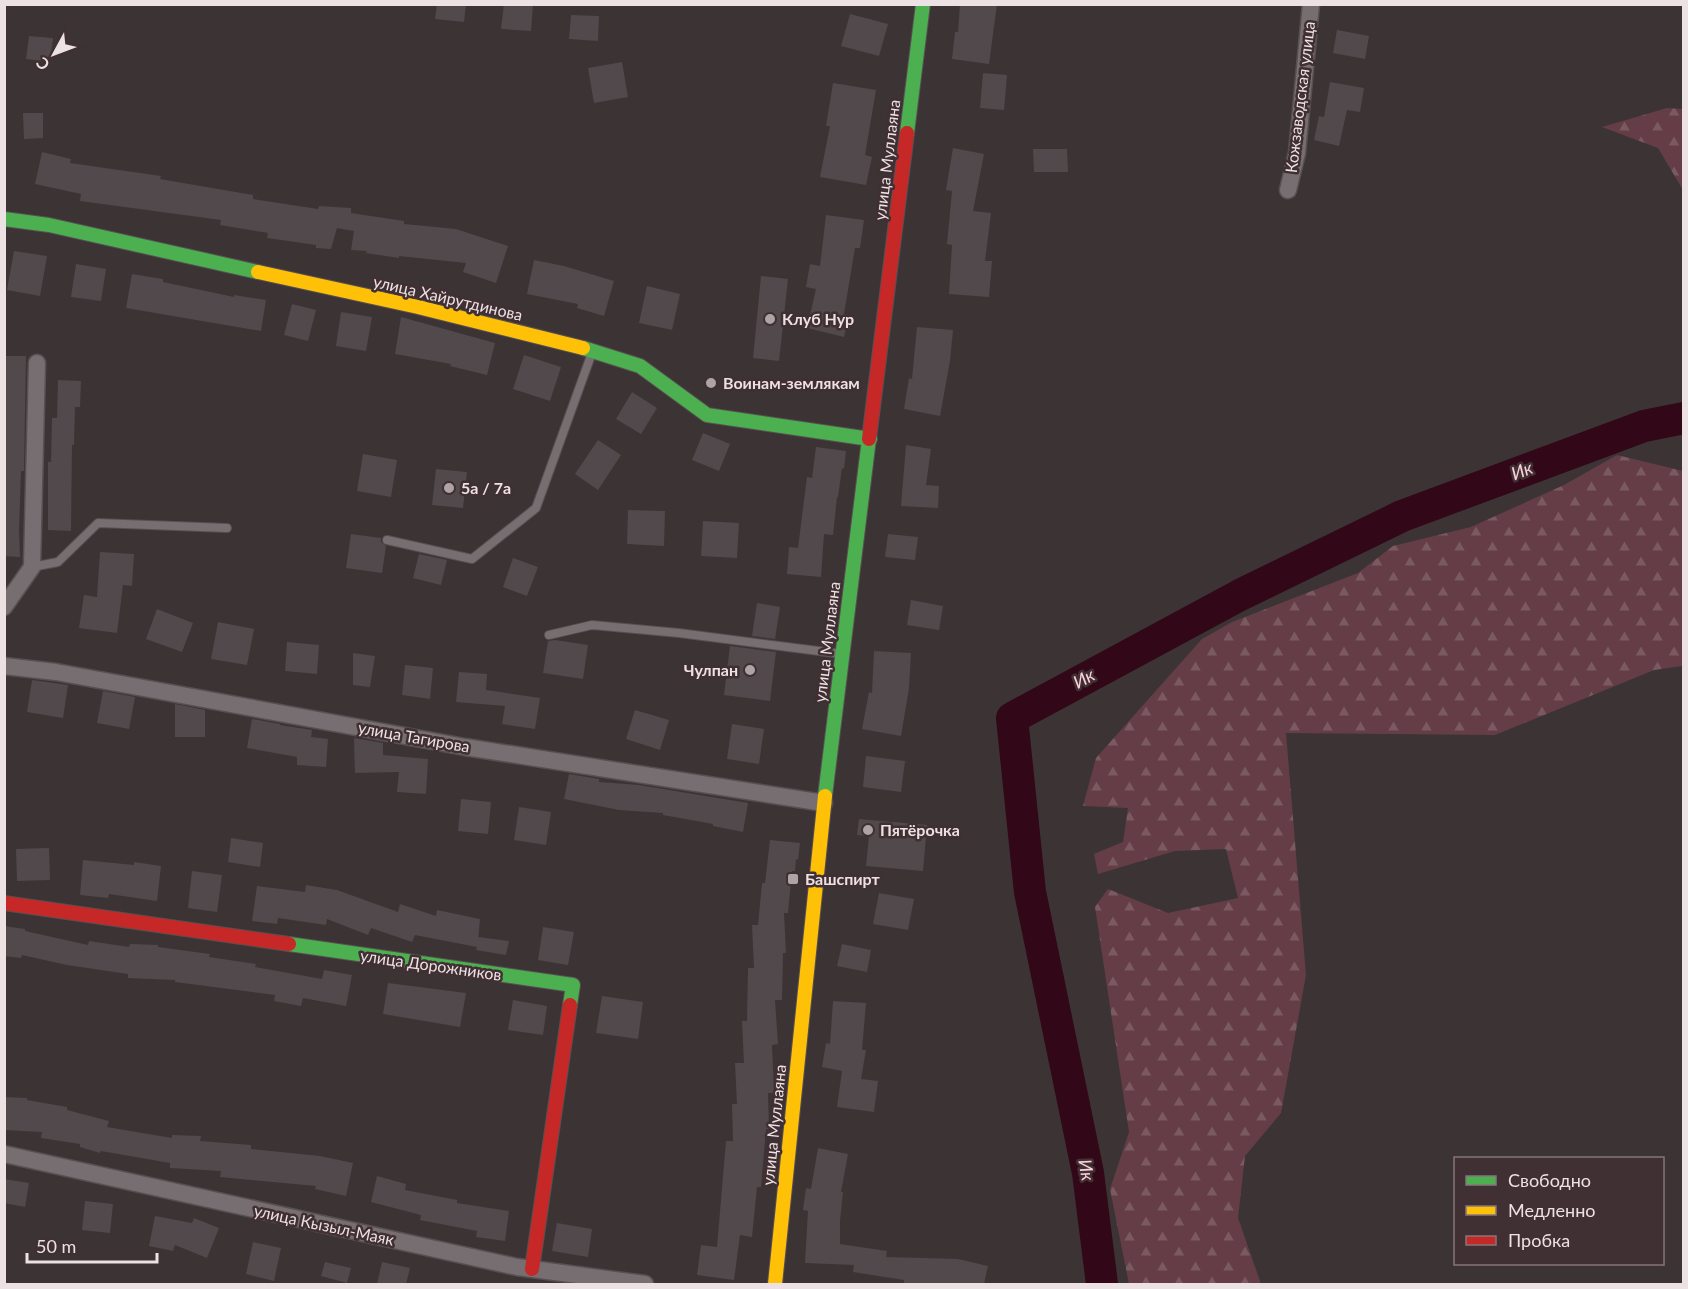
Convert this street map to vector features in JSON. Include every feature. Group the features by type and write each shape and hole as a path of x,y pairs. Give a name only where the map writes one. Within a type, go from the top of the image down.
{"street":[{"name":"улица Муллаяна","path":"775,1284 824,803 923,4"},
{"name":"Кожзаводская улица","path":"1288,190 1297,153 1311,4"},
{"name":"улица Хайрутдинова","path":"4,219 49,225 418,307 593,350 640,366 707,415 870,439"},
{"path":"4,607 32,567 37,363"},
{"name":"улица Тагирова","path":"4,666 56,672 465,747 824,803"},
{"name":"улица Дорожников","path":"4,903 573,985 524,1268 513,1284"},
{"name":"улица Кызыл-Маяк","path":"4,1154 524,1268 645,1284"}],"lane":[{"path":"387,540 472,559 536,508 593,350"},
{"path":"32,567 58,562 98,523 227,528"},
{"path":"549,634 592,625 679,633 843,654"}],"green space":[{"path":"1667,108 1683,109 1683,190 1658,148 1602,127"},
{"path":"1617,455 1683,471 1683,666 1654,670 1495,735 1286,733 1306,975 1281,1113 1245,1156 1238,1218 1261,1284 1129,1284 1110,1189 1129,1132 1095,907 1108,889 1168,913 1238,898 1226,849 1175,851 1098,874 1094,854 1123,842 1128,808 1083,806 1096,758 1202,639 1232,622 1358,573 1393,546 1471,527 1564,485"}],"building":[{"path":"437,4 466,4 464,22 435,19"},
{"path":"504,4 533,4 531,31 501,29"},
{"path":"960,4 997,4 989,64 952,59 955,32 958,32"},
{"path":"850,14 888,24 879,56 841,46"},
{"path":"571,15 599,16 598,41 569,39"},
{"path":"1337,30 1369,36 1365,59 1333,53"},
{"path":"29,36 53,38 50,62 26,59"},
{"path":"622,62 628,97 594,103 588,68"},
{"path":"983,73 1007,75 1004,110 980,108"},
{"path":"1330,82 1364,88 1360,112 1347,110 1339,146 1314,140 1319,116 1324,117"},
{"path":"833,83 876,90 865,155 872,157 866,185 820,177 830,126 826,126"},
{"path":"23,113 43,113 43,138 24,139"},
{"path":"953,148 984,154 973,211 991,213 985,261 992,261 989,297 949,294 952,245 947,244 952,191 946,190"},
{"path":"1033,149 1067,149 1068,172 1034,172"},
{"path":"42,152 71,159 70,163 161,176 160,179 253,195 253,199 318,209 319,206 351,208 351,213 404,221 404,224 456,229 508,246 496,283 463,272 466,263 399,256 399,258 351,250 354,231 337,228 331,249 316,248 316,245 267,238 268,233 220,225 221,220 80,201 81,194 35,184"},
{"path":"826,215 864,220 860,248 855,248 844,314 849,315 844,337 807,328 816,289 806,287 810,264 820,266"},
{"path":"14,251 47,256 40,296 7,290"},
{"path":"534,260 564,266 614,281 604,316 577,308 578,304 527,294"},
{"path":"76,264 106,269 101,301 71,297"},
{"path":"132,274 163,279 163,282 234,297 234,295 266,300 261,331 126,308"},
{"name":"Клуб Нур","path":"761,276 788,279 779,361 753,358"},
{"path":"647,286 680,294 672,330 639,323"},
{"path":"292,304 316,310 308,341 284,335"},
{"path":"341,312 372,317 366,351 336,346"},
{"path":"401,317 495,343 487,375 450,366 451,364 395,354"},
{"path":"917,327 953,330 940,416 904,409 909,378 912,379"},
{"path":"524,355 561,367 550,401 513,389"},
{"path":"4,356 26,356 20,557 4,556"},
{"path":"58,380 81,381 80,407 75,407 74,445 72,445 71,531 48,530 48,462 51,462 52,418 57,418"},
{"path":"632,392 657,408 641,434 616,419"},
{"path":"703,433 730,444 719,471 692,460"},
{"path":"598,440 621,455 598,490 575,474"},
{"path":"906,445 931,449 926,485 939,486 938,508 901,506"},
{"path":"816,447 846,451 837,497 833,535 824,534 821,577 787,574 789,547 798,548 807,477 812,478"},
{"path":"363,454 397,460 391,497 357,491"},
{"name":"5а / 7а","path":"436,469 467,472 463,508 432,505"},
{"path":"628,510 665,511 664,546 627,544"},
{"path":"703,521 739,523 737,558 701,556"},
{"path":"351,534 381,538 381,542 386,546 382,573 346,568"},
{"path":"888,534 918,537 915,560 885,557"},
{"path":"100,552 134,554 132,586 123,585 117,633 79,628 84,595 97,597"},
{"path":"419,554 447,560 441,585 413,578"},
{"path":"513,558 538,567 527,596 503,587"},
{"path":"911,600 943,606 939,630 907,625"},
{"path":"757,603 780,607 775,639 752,636"},
{"path":"157,609 193,623 182,652 146,639"},
{"path":"218,622 254,629 247,665 211,659"},
{"path":"548,641 588,645 583,679 543,673"},
{"path":"287,642 319,645 317,674 285,671"},
{"name":"Чулпан","path":"730,646 776,652 770,701 724,695"},
{"path":"874,651 911,653 909,688 901,736 862,729 869,692 872,693"},
{"path":"353,653 375,656 370,687 353,685"},
{"path":"405,665 433,668 430,699 402,695"},
{"path":"459,672 487,674 486,690 540,698 535,729 502,724 505,706 456,702"},
{"path":"32,680 68,685 63,718 27,712"},
{"path":"103,691 135,697 129,729 97,723"},
{"path":"175,704 205,710 205,737 175,737"},
{"path":"635,710 669,720 660,750 626,739"},
{"path":"252,719 312,730 311,737 328,739 326,767 297,765 297,757 247,748"},
{"path":"732,724 764,729 759,764 727,759"},
{"path":"354,738 383,743 383,755 428,759 426,794 397,792 399,772 355,773"},
{"path":"866,756 905,761 901,792 863,787"},
{"path":"569,774 599,779 599,782 639,785 748,803 743,832 663,815 663,813 619,810 564,799"},
{"path":"461,799 491,802 488,834 458,831"},
{"path":"519,807 551,812 546,845 514,840"},
{"path":"859,819 927,825 923,871 866,866 869,836 857,835"},
{"path":"231,838 263,843 260,867 228,862"},
{"path":"770,840 800,843 795,871 792,871 788,913 784,913 786,953 783,953 782,1000 775,1000 778,1044 772,1045 774,1093 768,1093 769,1129 766,1129 761,1187 757,1187 752,1237 740,1235 734,1280 697,1275 701,1245 717,1247 726,1141 733,1141 732,1104 737,1104 735,1063 744,1063 742,1021 747,1021 748,968 754,968 752,925 758,925 762,883 765,883"},
{"path":"49,848 50,880 17,881 16,849"},
{"path":"83,860 134,865 134,862 161,866 157,901 109,894 108,898 80,895"},
{"path":"192,871 222,875 217,912 188,908"},
{"path":"306,885 337,890 398,912 400,904 436,916 437,910 480,919 478,937 509,941 506,955 415,935 412,942 371,928 368,935 327,919 326,925 278,918 277,924 252,921 257,886 305,892"},
{"path":"879,893 914,899 908,930 873,924"},
{"path":"4,926 88,945 89,941 129,947 130,944 158,945 158,947 210,954 209,957 256,964 255,967 322,979 324,970 352,975 346,1006 303,998 301,1006 274,1001 275,995 175,982 175,980 128,978 128,974 67,965 22,955 21,958 4,956"},
{"path":"543,927 574,932 568,965 538,960"},
{"path":"842,944 871,950 867,972 837,966"},
{"path":"388,983 466,993 460,1027 383,1014"},
{"path":"602,996 643,1002 638,1039 596,1033"},
{"path":"513,1000 547,1006 543,1035 508,1030"},
{"path":"833,1001 866,1003 862,1050 866,1050 861,1079 878,1081 874,1112 837,1107 842,1071 822,1067 826,1043 830,1044"},
{"path":"4,1097 27,1098 27,1100 67,1107 67,1110 109,1121 107,1127 172,1138 172,1135 201,1136 200,1141 251,1145 251,1149 320,1156 353,1163 346,1196 315,1189 316,1186 220,1177 221,1171 170,1168 170,1163 101,1151 100,1153 80,1147 80,1144 41,1138 42,1132 4,1130"},
{"path":"818,1148 848,1154 841,1192 843,1192 840,1244 887,1251 886,1257 958,1259 988,1266 984,1284 904,1284 904,1280 853,1272 854,1265 805,1263 808,1211 803,1210 806,1188 811,1189"},
{"path":"377,1176 406,1184 405,1190 457,1200 457,1203 509,1211 505,1241 476,1237 477,1231 420,1220 421,1215 371,1202"},
{"path":"4,1179 29,1183 25,1207 4,1203"},
{"path":"85,1201 113,1204 110,1233 82,1230"},
{"path":"155,1216 192,1223 194,1218 219,1228 207,1258 175,1245 173,1251 149,1246"},
{"path":"557,1223 592,1229 588,1257 552,1251"},
{"path":"253,1242 281,1248 274,1281 246,1274"},
{"path":"325,1262 351,1268 347,1283 321,1276"},
{"path":"382,1262 410,1268 406,1284 377,1284"}],"waterway":[{"name":"Ик","path":"1102,1284 1088,1173 1030,892 1012,718 1240,595 1402,516 1644,426 1684,418"}],"traffic: fast":[{"path":"907,133 923,4"},
{"path":"4,219 49,225 258,272"},
{"path":"583,348 640,366 707,415 870,439"},
{"path":"825,796 869,439"},
{"path":"289,944 573,985 570,1005"}],"traffic: slow":[{"path":"258,272 418,307 583,348"},
{"path":"775,1284 825,796"}],"traffic: jam":[{"path":"869,439 907,133"},
{"path":"4,903 289,944"},
{"path":"532,1269 570,1005"}],"place":[{"name":"Клуб Нур","path":"770,319"},
{"name":"Воинам-землякам","path":"711,383"},
{"name":"5а / 7а","path":"449,488"},
{"name":"Чулпан","path":"750,670"},
{"name":"Пятёрочка","path":"868,830"},
{"name":"Башспирт","path":"793,879"}]}
